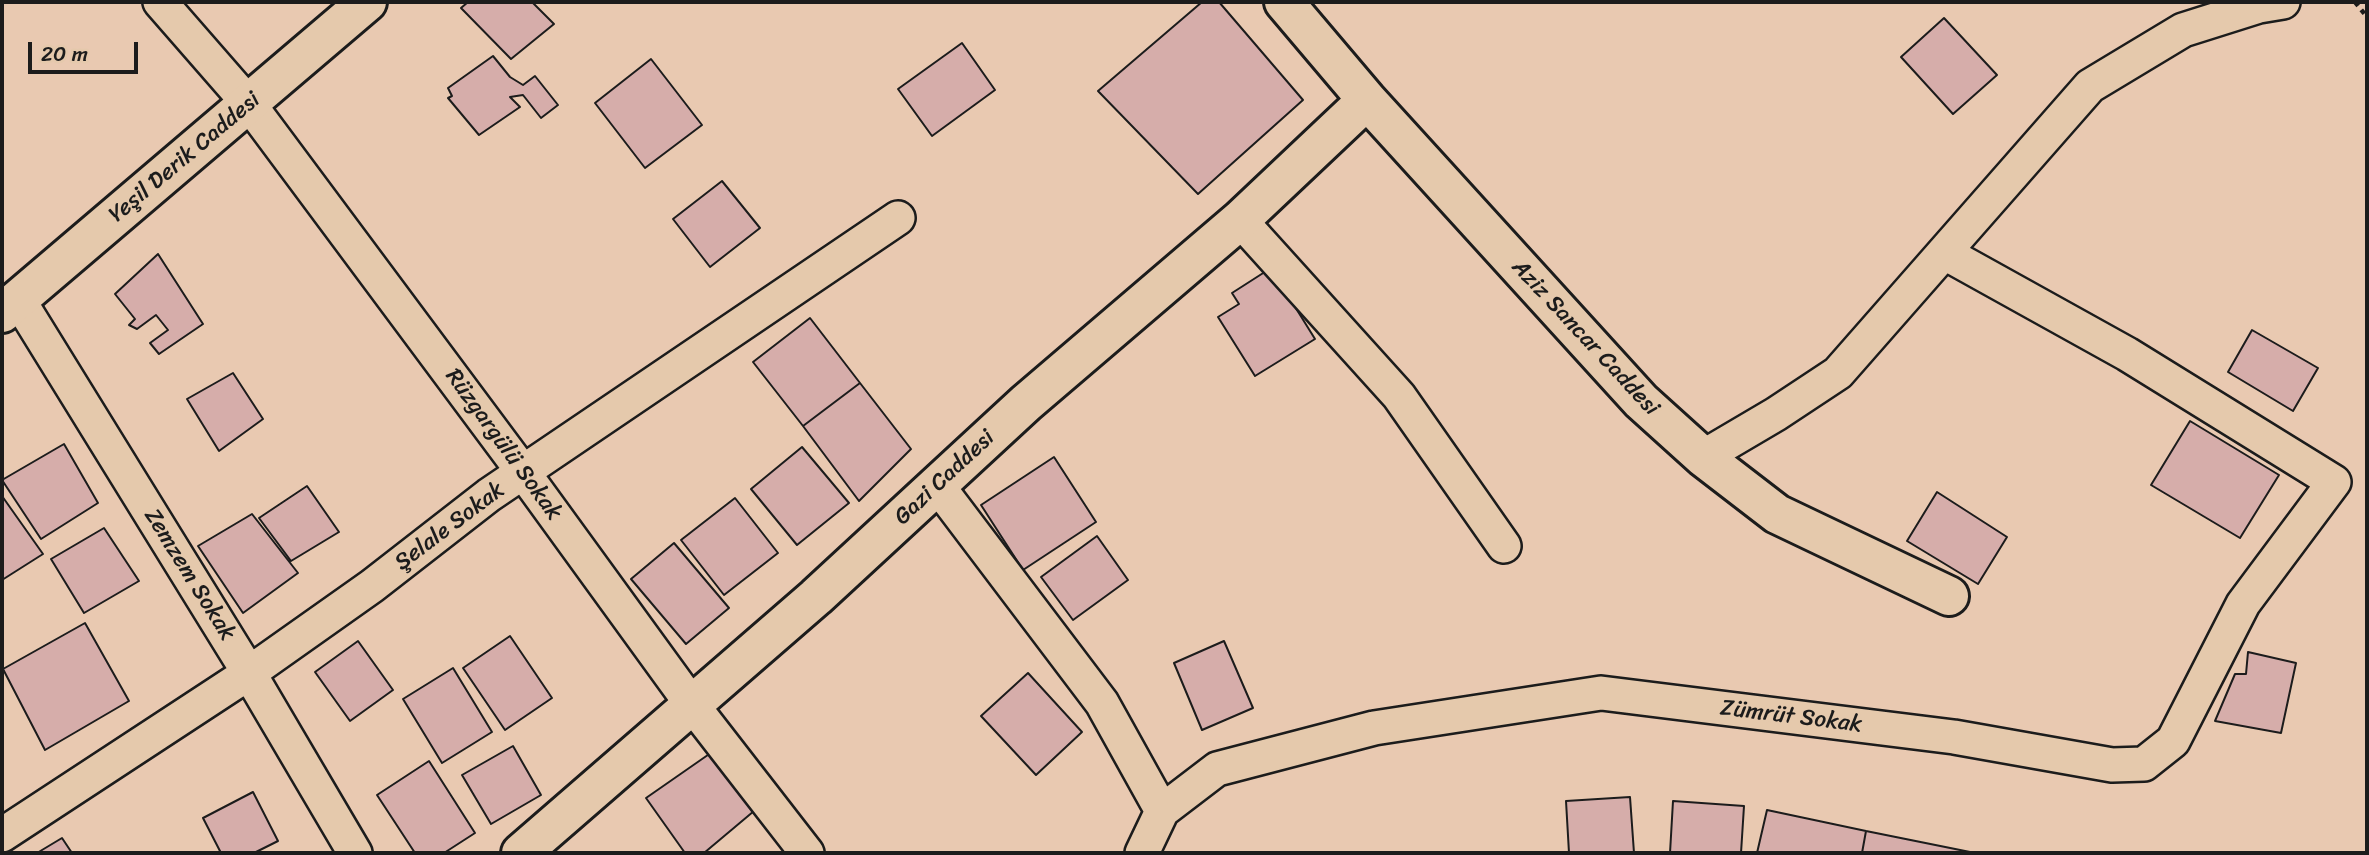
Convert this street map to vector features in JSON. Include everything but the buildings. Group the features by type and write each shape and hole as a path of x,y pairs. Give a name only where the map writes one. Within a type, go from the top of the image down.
{"street":[{"name":"Rüzgargülü Sokak","path":"160,2 249,104 693,706 807,853"},
{"name":"Yeşil Derik Caddesi","path":"10,306 367,2"},
{"name":"Aziz Sancar Caddesi","path":"1284,2 1367,100 1641,401 1703,457 1777,514 1948,596"},
{"path":"1703,457 1838,373 2090,86 2183,30 2259,6 2283,2"},
{"name":"Gazi Caddesi","path":"521,853 693,706 1026,403 1240,220 1367,100"},
{"name":"Şelale Sokak","path":"2,835 249,673 372,586 523,472 898,218"},
{"path":"1240,220 1399,396 1504,546"},
{"name":"Zümrüt Sokak","path":"1142,853 1162,811 1217,769 1374,728 1601,693 1954,737 2112,765 2144,764 2173,741 2243,604 2334,482 2127,354 1945,253"},
{"name":"Zemzem Sokak","path":"10,306 249,673 355,853"},
{"path":"937,485 1102,703 1162,811"}],"path":[{"path":"2355,2 2367,17"}]}
